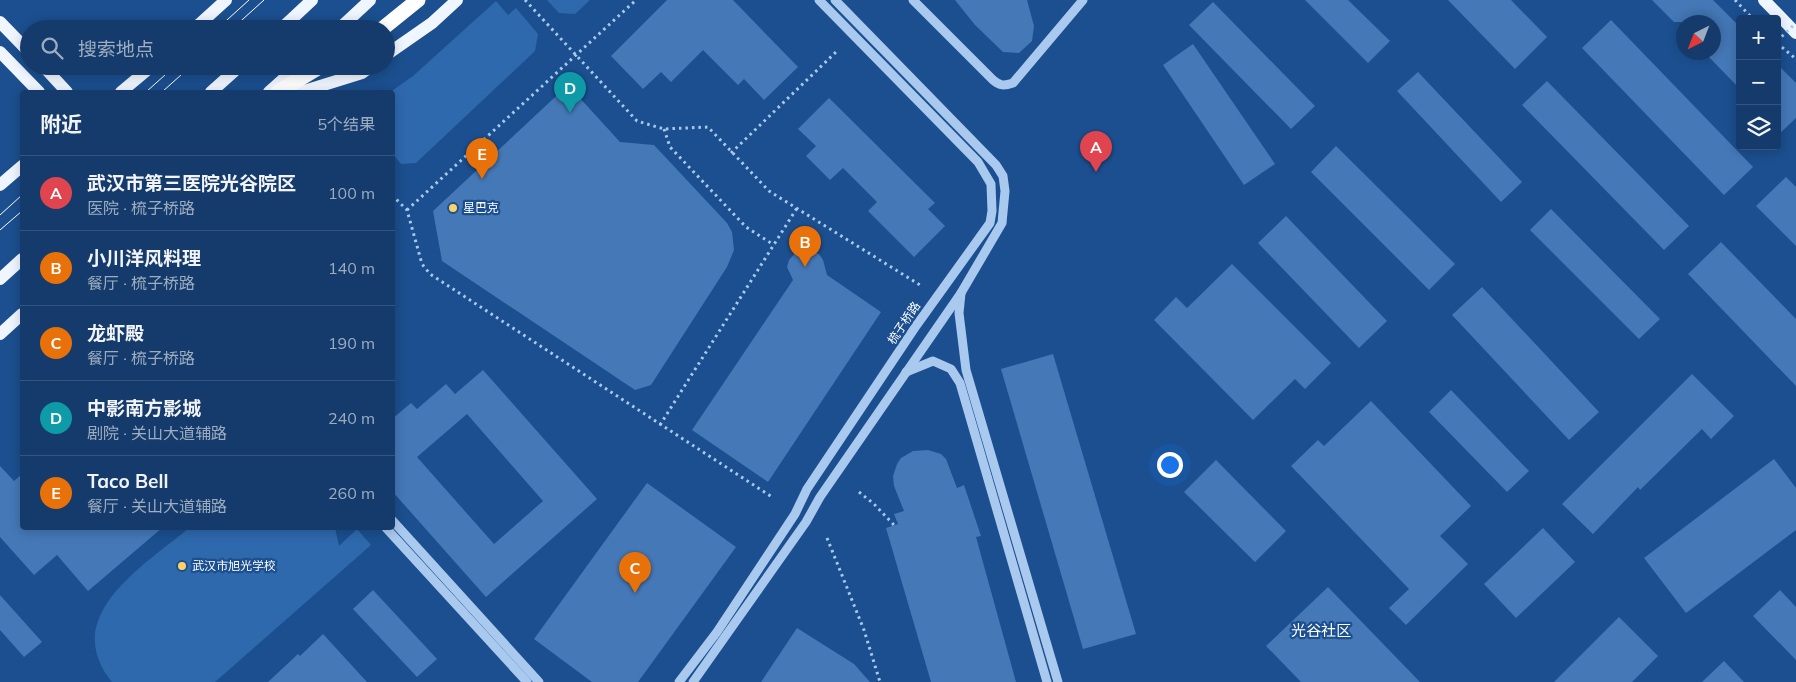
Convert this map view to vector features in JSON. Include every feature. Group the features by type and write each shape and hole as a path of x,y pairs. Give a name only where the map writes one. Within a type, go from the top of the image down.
{"highway":[{"path":"393,20 418,0"},
{"path":"281,90 306,75"}],"main road":[{"path":"204,20 226,0"},
{"path":"290,20 312,0"},
{"path":"349,20 370,0"},
{"path":"395,49 432,23 457,0"},
{"path":"1764,0 1796,33"},
{"path":"0,22 20,43"},
{"path":"0,52 20,73"},
{"path":"22,75 37,90"},
{"path":"51,75 65,90"},
{"path":"124,90 142,75"},
{"path":"213,90 230,75"},
{"path":"271,90 288,75"},
{"path":"307,90 356,75"},
{"path":"0,185 20,168"},
{"path":"0,279 20,261"},
{"path":"0,334 20,316"}],"street":[{"name":"梳子桥路","path":"679,682 717,632 795,514 807,489 916,326 990,223 992,212 991,184 978,162 819,0"},
{"path":"693,682 806,522 820,497 961,293 1002,223 1006,191 1003,176 996,165 835,0"},
{"path":"914,0 1000,86 1013,83 1083,0"},
{"path":"961,293 959,312 966,370 1058,682"},
{"path":"904,374 919,365 933,361 951,369 960,383 1047,682"},
{"path":"395,523 539,682"},
{"path":"388,530 527,682"}],"path":[{"path":"524,0 637,121 664,129 708,127 769,191 920,285"},
{"path":"407,210 636,0"},
{"path":"1735,0 1749,15"},
{"path":"1781,38 1796,23"},
{"path":"1781,46 1796,59"},
{"path":"731,153 836,52"},
{"path":"664,129 670,147 746,227 774,245"},
{"path":"395,198 407,210 422,264 430,274 772,497"},
{"path":"660,425 797,208"},
{"path":"859,492 874,504 894,525"},
{"path":"827,538 864,630 880,682"}],"shaded area":[{"path":"547,0 590,0 575,14 559,13"},
{"path":"496,1 508,15 516,8 538,34 535,51 416,163 401,164 395,156 395,90 393,90 413,76"},
{"path":"186,530 335,530 339,546 358,530 371,545 215,682 112,682 98,658 95,635 101,614 114,594 151,558"}],"building":[{"path":"667,0 733,0 798,67 764,100 744,79 738,85 703,50 671,82 661,72 643,89 611,56"},
{"path":"955,0 1027,0 1034,26 1032,41 1019,53 1003,52 975,25"},
{"path":"1305,0 1348,0 1390,41 1368,63"},
{"path":"1448,0 1511,0 1547,37 1515,69"},
{"path":"1652,0 1713,0 1736,23 1736,85 1712,60 1721,60 1721,15 1676,15 1676,22"},
{"path":"1213,2 1315,106 1291,129 1189,25"},
{"path":"1611,20 1753,167 1724,195 1582,48"},
{"path":"1193,44 1275,164 1244,185 1163,65"},
{"path":"1781,68 1796,83 1796,118 1781,132"},
{"path":"1418,72 1522,182 1501,202 1397,91"},
{"path":"1547,81 1689,226 1664,250 1522,105"},
{"path":"568,85 620,142 654,145 727,223 732,232 734,250 727,267 651,385 635,390 442,261 433,211"},
{"path":"829,98 935,203 928,209 945,226 914,257 868,211 877,202 843,168 830,180 806,156 816,146 798,129"},
{"path":"1336,146 1455,264 1429,290 1311,172"},
{"path":"1786,177 1796,187 1796,246 1756,206"},
{"path":"1551,209 1660,319 1639,339 1530,230"},
{"path":"1286,216 1387,321 1359,348 1258,243"},
{"path":"1721,242 1796,319 1796,386 1688,274"},
{"path":"806,248 819,254 823,260 827,275 881,312 768,482 692,430 793,280 787,267 789,260 798,250"},
{"path":"1232,264 1331,363 1305,389 1295,379 1253,420 1154,320 1176,297 1187,308"},
{"path":"1482,287 1599,412 1569,440 1452,315"},
{"path":"1053,354 1136,634 1083,649 1001,369"},
{"path":"483,370 597,499 486,597 395,494 395,416 411,403 417,409 446,384 455,394","holes":["467,414 543,501 494,544 417,457"]},
{"path":"1692,374 1734,416 1711,439 1702,429 1640,490 1638,487 1593,534 1562,504"},
{"path":"1451,390 1529,471 1507,492 1429,412"},
{"path":"1371,401 1471,506 1440,536 1468,564 1406,625 1389,608 1409,589 1291,466 1318,440 1324,446"},
{"path":"928,450 941,454 946,459 957,488 964,485 981,536 976,537 1016,682 931,682 886,528 898,524 894,514 904,511 894,486 893,476 897,464 901,458 913,451"},
{"path":"1774,459 1796,488 1796,530 1686,613 1644,558"},
{"path":"1216,460 1286,531 1255,562 1184,492"},
{"path":"0,466 14,481 20,476 20,530 160,530 88,591 57,555 34,575 0,537"},
{"path":"647,483 736,547 638,682 592,682 534,639"},
{"path":"1543,528 1575,562 1516,618 1484,584"},
{"path":"1328,587 1420,682 1301,682 1266,646"},
{"path":"373,590 437,659 417,677 353,609"},
{"path":"1780,590 1796,607 1796,660 1753,616"},
{"path":"0,595 42,642 24,657 0,630"},
{"path":"1619,617 1658,656 1632,682 1554,682"},
{"path":"797,628 854,664 870,682 761,682"},
{"path":"323,634 367,682 268,682 298,654 300,656"},
{"path":"1724,661 1744,682 1702,682"}],"tram line":[{"path":"227,20 249,0"},
{"path":"242,20 264,0"},
{"path":"148,90 165,75"},
{"path":"164,90 181,75"},
{"path":"0,215 20,197"},
{"path":"0,230 20,213"}],"place":[{"name":"中影南方影城","path":"570,113"},
{"name":"武汉市第三医院光谷院区","path":"1096,172"},
{"name":"Taco Bell","path":"482,179"},
{"name":"星巴克","path":"453,208"},
{"name":"小川洋风料理","path":"805,267"},
{"name":"武汉市旭光学校","path":"182,566"},
{"name":"龙虾殿","path":"635,593"}],"district":[{"name":"光谷社区","path":"1321,631"}]}
